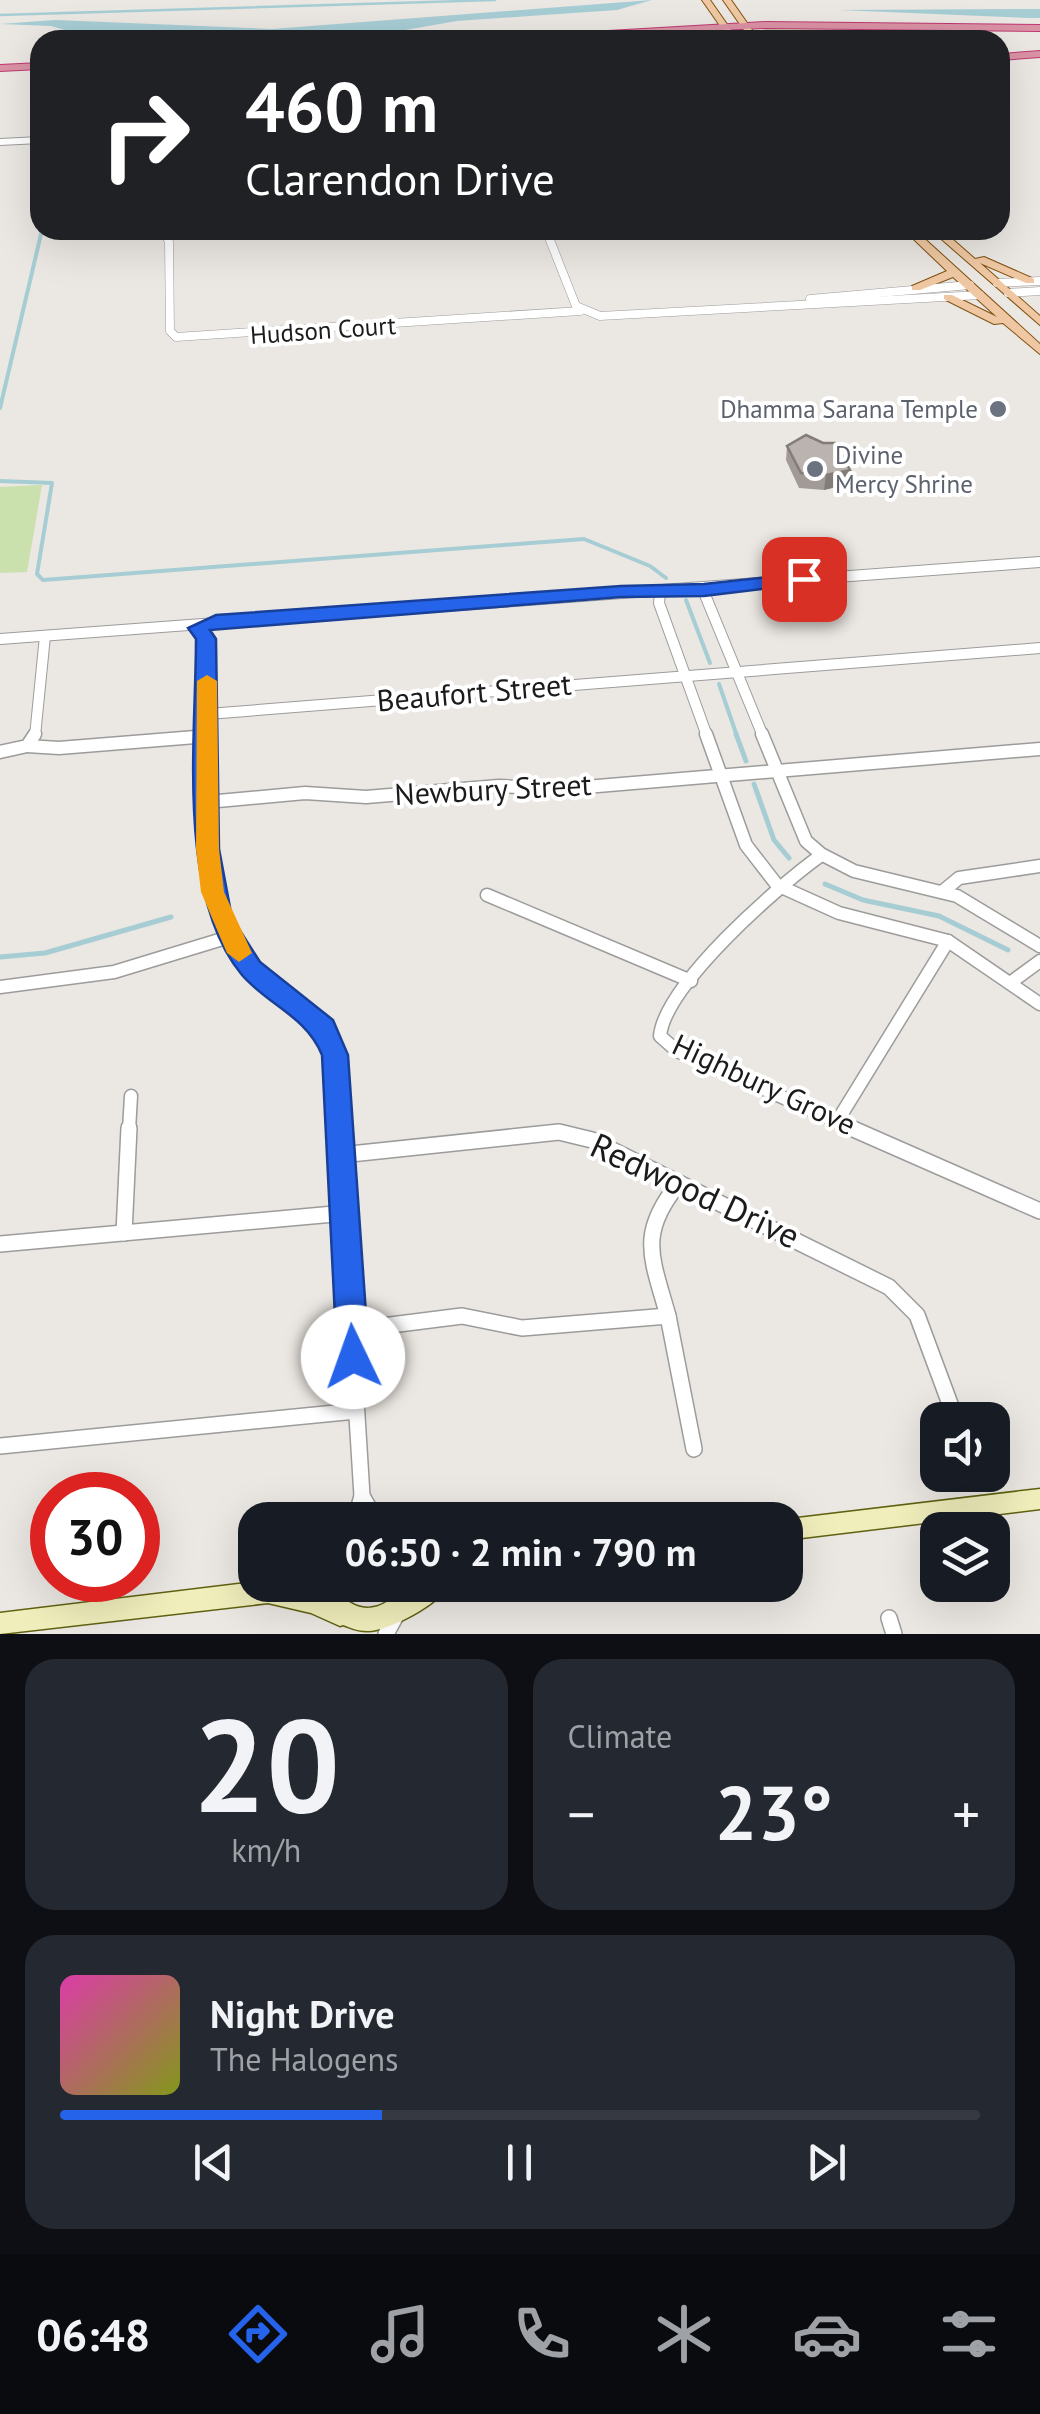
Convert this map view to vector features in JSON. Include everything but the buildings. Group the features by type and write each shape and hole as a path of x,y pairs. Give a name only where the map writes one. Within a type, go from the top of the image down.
{"highway":[{"path":"736,13 813,24"},
{"path":"644,30 723,23 1008,30"},
{"path":"1010,30 1040,31"},
{"path":"1010,33 1040,31"},
{"path":"1010,45 1040,44"},
{"path":"1010,56 1040,54"},
{"path":"0,55 30,55"},
{"path":"0,67 30,66"}],"main road":[{"path":"707,1 727,30"},
{"path":"728,1 747,30"},
{"path":"919,240 1040,350"},
{"path":"948,240 1040,322"},
{"path":"953,240 1035,281"},
{"path":"916,288 956,272"},
{"path":"975,290 997,283"},
{"path":"975,290 1008,293"},
{"path":"1025,308 1040,294"},
{"path":"948,296 1029,340"},
{"path":"803,1527 1040,1498"},
{"path":"0,1624 238,1594"},
{"path":"314,1602 353,1624 376,1622 413,1602"},
{"path":"333,1602 353,1624"},
{"path":"400,1611 405,1602"}],"street":[{"path":"0,142 30,140"},
{"name":"Hudson Court","path":"168,240 170,331 176,336 561,315 580,310"},
{"path":"550,240 580,310 614,316 948,296 975,290"},
{"path":"997,283 1035,281"},
{"path":"731,309 916,288 975,290"},
{"path":"1008,293 1040,294"},
{"path":"0,639 180,625 198,628 216,621 621,592 660,593 678,587 704,590 725,584 1040,562"},
{"path":"704,590 740,672 798,826 820,856 852,873 942,892 1001,920 1040,946"},
{"path":"660,593 746,845 777,885 828,909 948,941 1040,1004"},
{"path":"198,628 206,639 212,892 229,938 263,980 316,1019 328,1034 335,1055 360,1502"},
{"path":"27,746 35,736 46,636"},
{"name":"Beaufort Street","path":"208,714 1040,648"},
{"path":"0,752 27,746 59,748 208,736"},
{"name":"Newbury Street","path":"207,802 304,794 366,797 499,786 562,789 1040,749"},
{"name":"Highbury Grove","path":"820,856 777,885 737,923 662,1017 660,1036 667,1044 1040,1211"},
{"path":"942,892 960,878 1040,866"},
{"path":"487,895 691,982"},
{"path":"0,987 114,972 229,938"},
{"path":"838,1120 948,941"},
{"path":"1010,983 1040,961"},
{"path":"124,1233 131,1096"},
{"name":"Redwood Drive","path":"341,1154 559,1132 592,1140 852,1265 889,1288 917,1316 949,1402"},
{"path":"680,1183 650,1216 648,1235 694,1449"},
{"path":"0,1244 345,1213"},
{"path":"351,1330 462,1316 522,1328 668,1316"},
{"path":"0,1446 356,1411"},
{"path":"362,1496 366,1502"},
{"path":"386,1634 400,1611"}],"green space":[{"path":"766,29 998,30 763,30"},
{"path":"42,485 27,572 0,573 0,487"}],"water":[{"path":"652,0 617,10 457,21 405,30 64,30 0,24 55,20 272,29"},
{"path":"1040,9 1040,18 839,10"}],"waterway":[{"path":"0,15 495,0"},
{"path":"0,408 40,240"},
{"path":"0,481 52,483 37,574 43,580 584,539 650,566 666,578"},
{"path":"686,600 710,663"},
{"path":"719,684 737,736"},
{"path":"736,734 746,761"},
{"path":"754,784 774,840 789,858"},
{"path":"825,884 863,900 939,916 1008,950"},
{"path":"0,957 45,953 171,917"}],"slow traffic":[{"path":"207,681 212,892 220,918 239,953"}],"place":[{"name":"Dhamma Sarana Temple","path":"998,409"},
{"name":"Divine Mercy Shrine","path":"815,469"}],"route":[{"path":"353,1357 335,1055 324,1027 252,969 229,938 220,918 212,892 208,849 206,639 198,628 216,621 621,592 660,593 678,587 704,590 725,584 804,579"}]}
